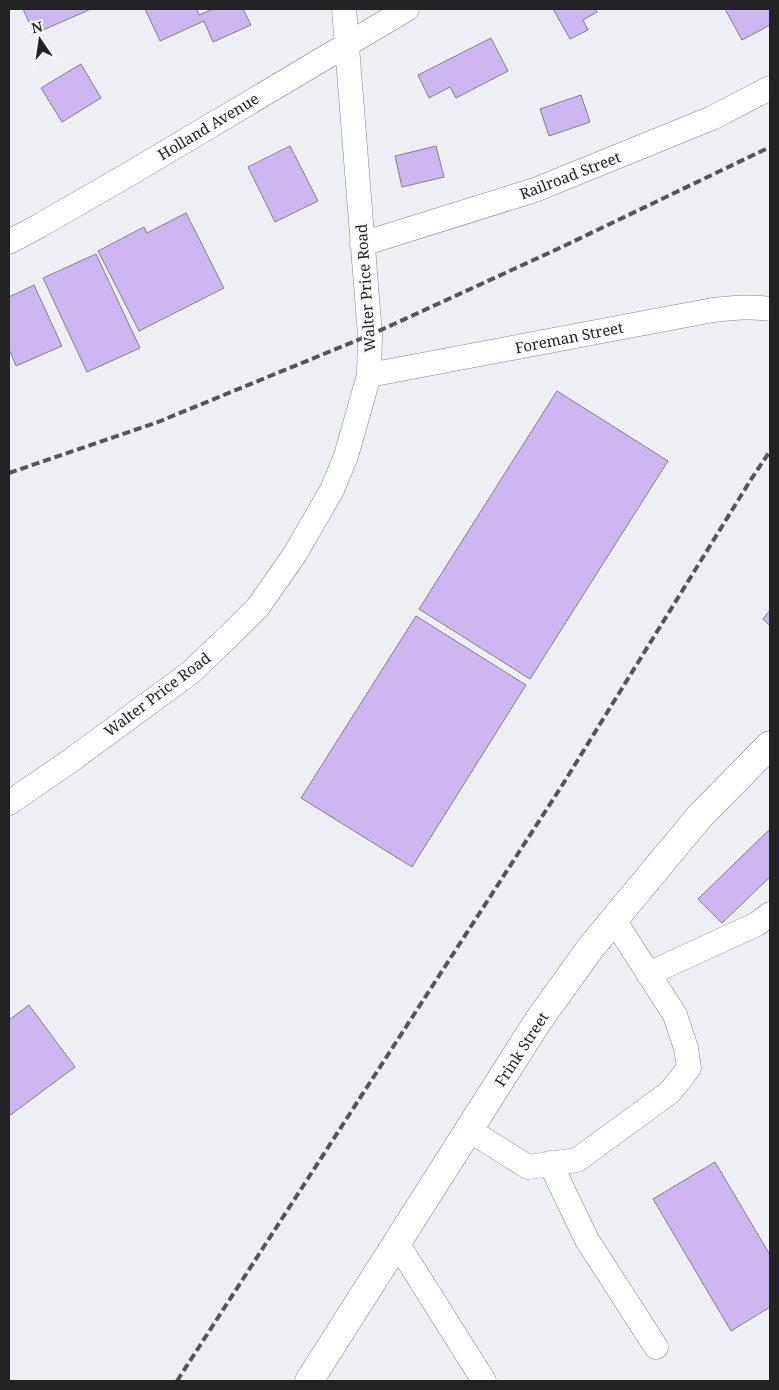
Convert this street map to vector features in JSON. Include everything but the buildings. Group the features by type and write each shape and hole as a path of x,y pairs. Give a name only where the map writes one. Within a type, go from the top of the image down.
{"main road":[{"name":"Frink Street","path":"309,1381 538,1021 592,946 700,816 770,745"}],"street":[{"name":"Walter Price Road","path":"9,803 190,673 230,636 258,607 295,554 332,490 346,456 369,375 370,335 344,9"},
{"name":"Holland Avenue","path":"9,242 89,197 407,9"},
{"name":"Railroad Street","path":"362,244 535,190 712,118 770,88"},
{"name":"Foreman Street","path":"369,375 713,310 749,307 770,309"},
{"path":"648,974 757,924 770,914"},
{"path":"469,1130 528,1167 577,1160 670,1092 689,1068 686,1048 675,1015 614,920"},
{"path":"550,1164 587,1240 656,1347"},
{"path":"397,1243 484,1381"}],"railway":[{"path":"9,473 158,422 370,335 564,246 770,147"},
{"path":"177,1381 563,784 770,451"}]}
